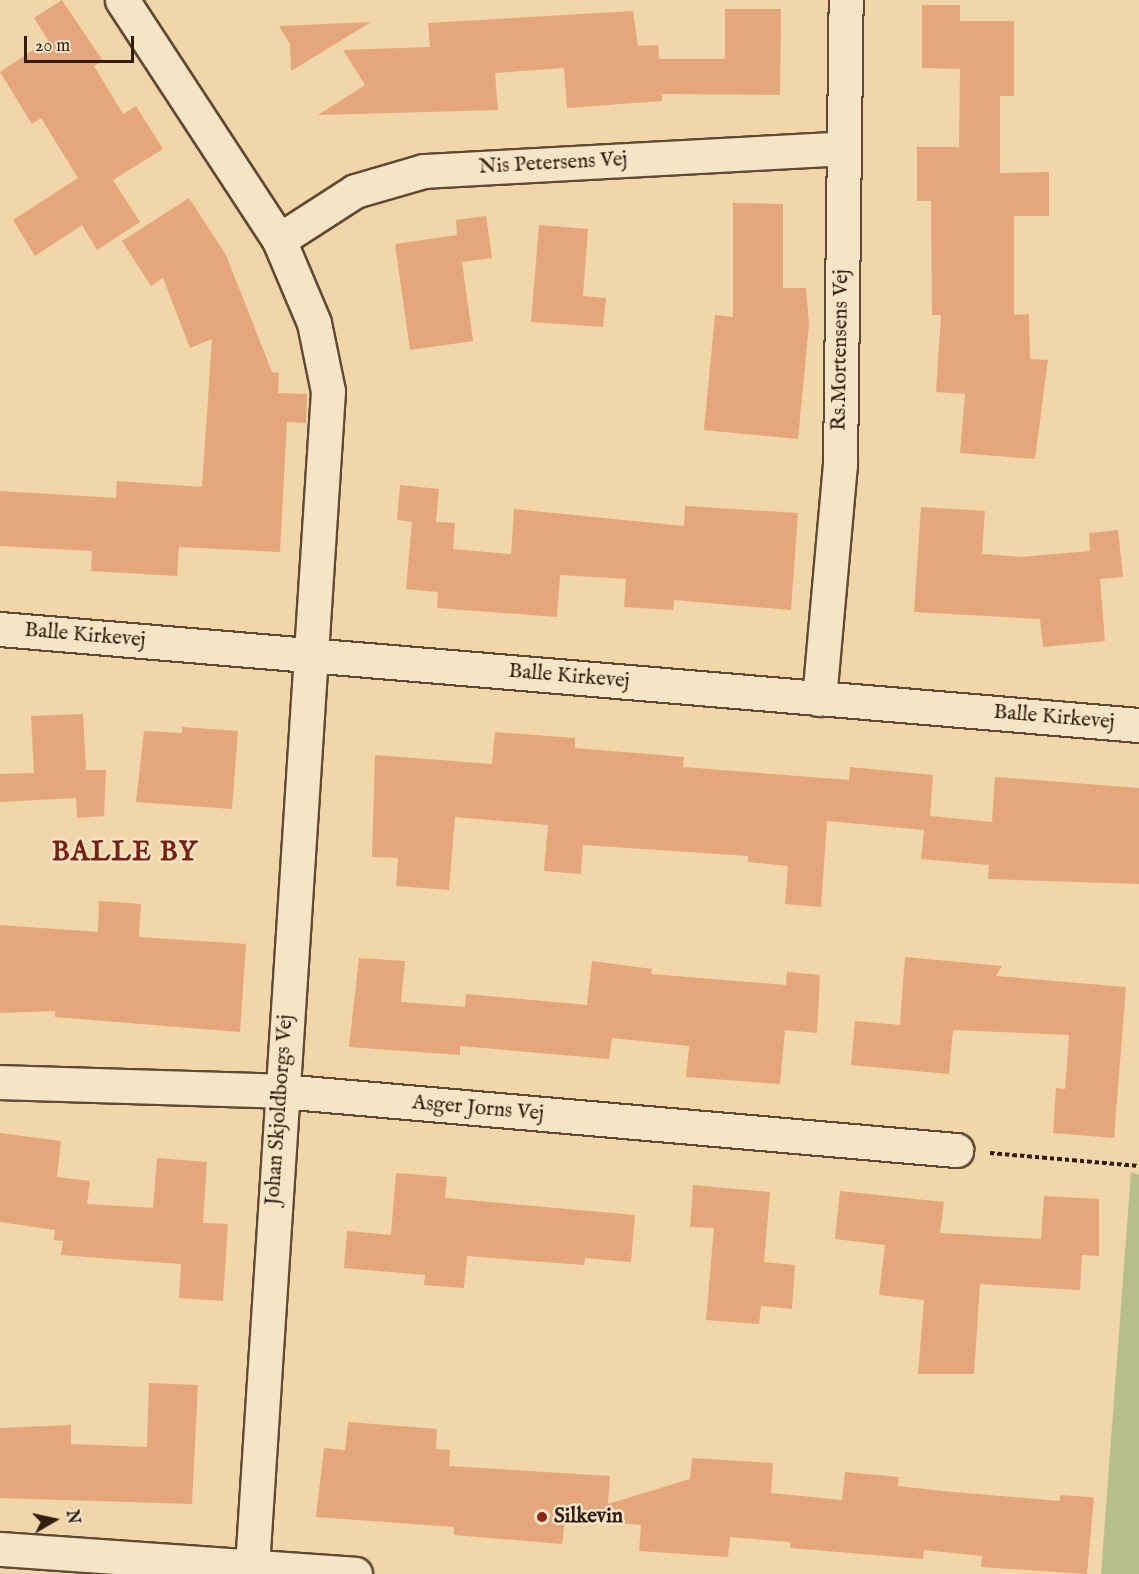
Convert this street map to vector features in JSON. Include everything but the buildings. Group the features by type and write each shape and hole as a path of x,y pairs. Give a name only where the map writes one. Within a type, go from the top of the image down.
{"street":[{"path":"122,0 279,240 314,322 328,391 308,655"},
{"name":"Rs.Mortensens Vej","path":"819,699 840,465 846,0"},
{"name":"Nis Petersens Vej","path":"279,240 355,191 424,171 843,148"},
{"name":"Balle Kirkevej","path":"0,630 1139,725"},
{"name":"Johan Skjoldborgs Vej","path":"252,1565 308,655"},
{"name":"Asger Jorns Vej","path":"0,1082 281,1091 956,1150"},
{"path":"0,1549 355,1574"}],"path":[{"path":"956,1150 1139,1166"}],"green space":[{"path":"1131,1172 1139,1175 1139,1574 1101,1574"}],"place":[{"name":"Silkevin","path":"542,1517"}],"district":[{"name":"BALLE BY","path":"125,854"}]}
